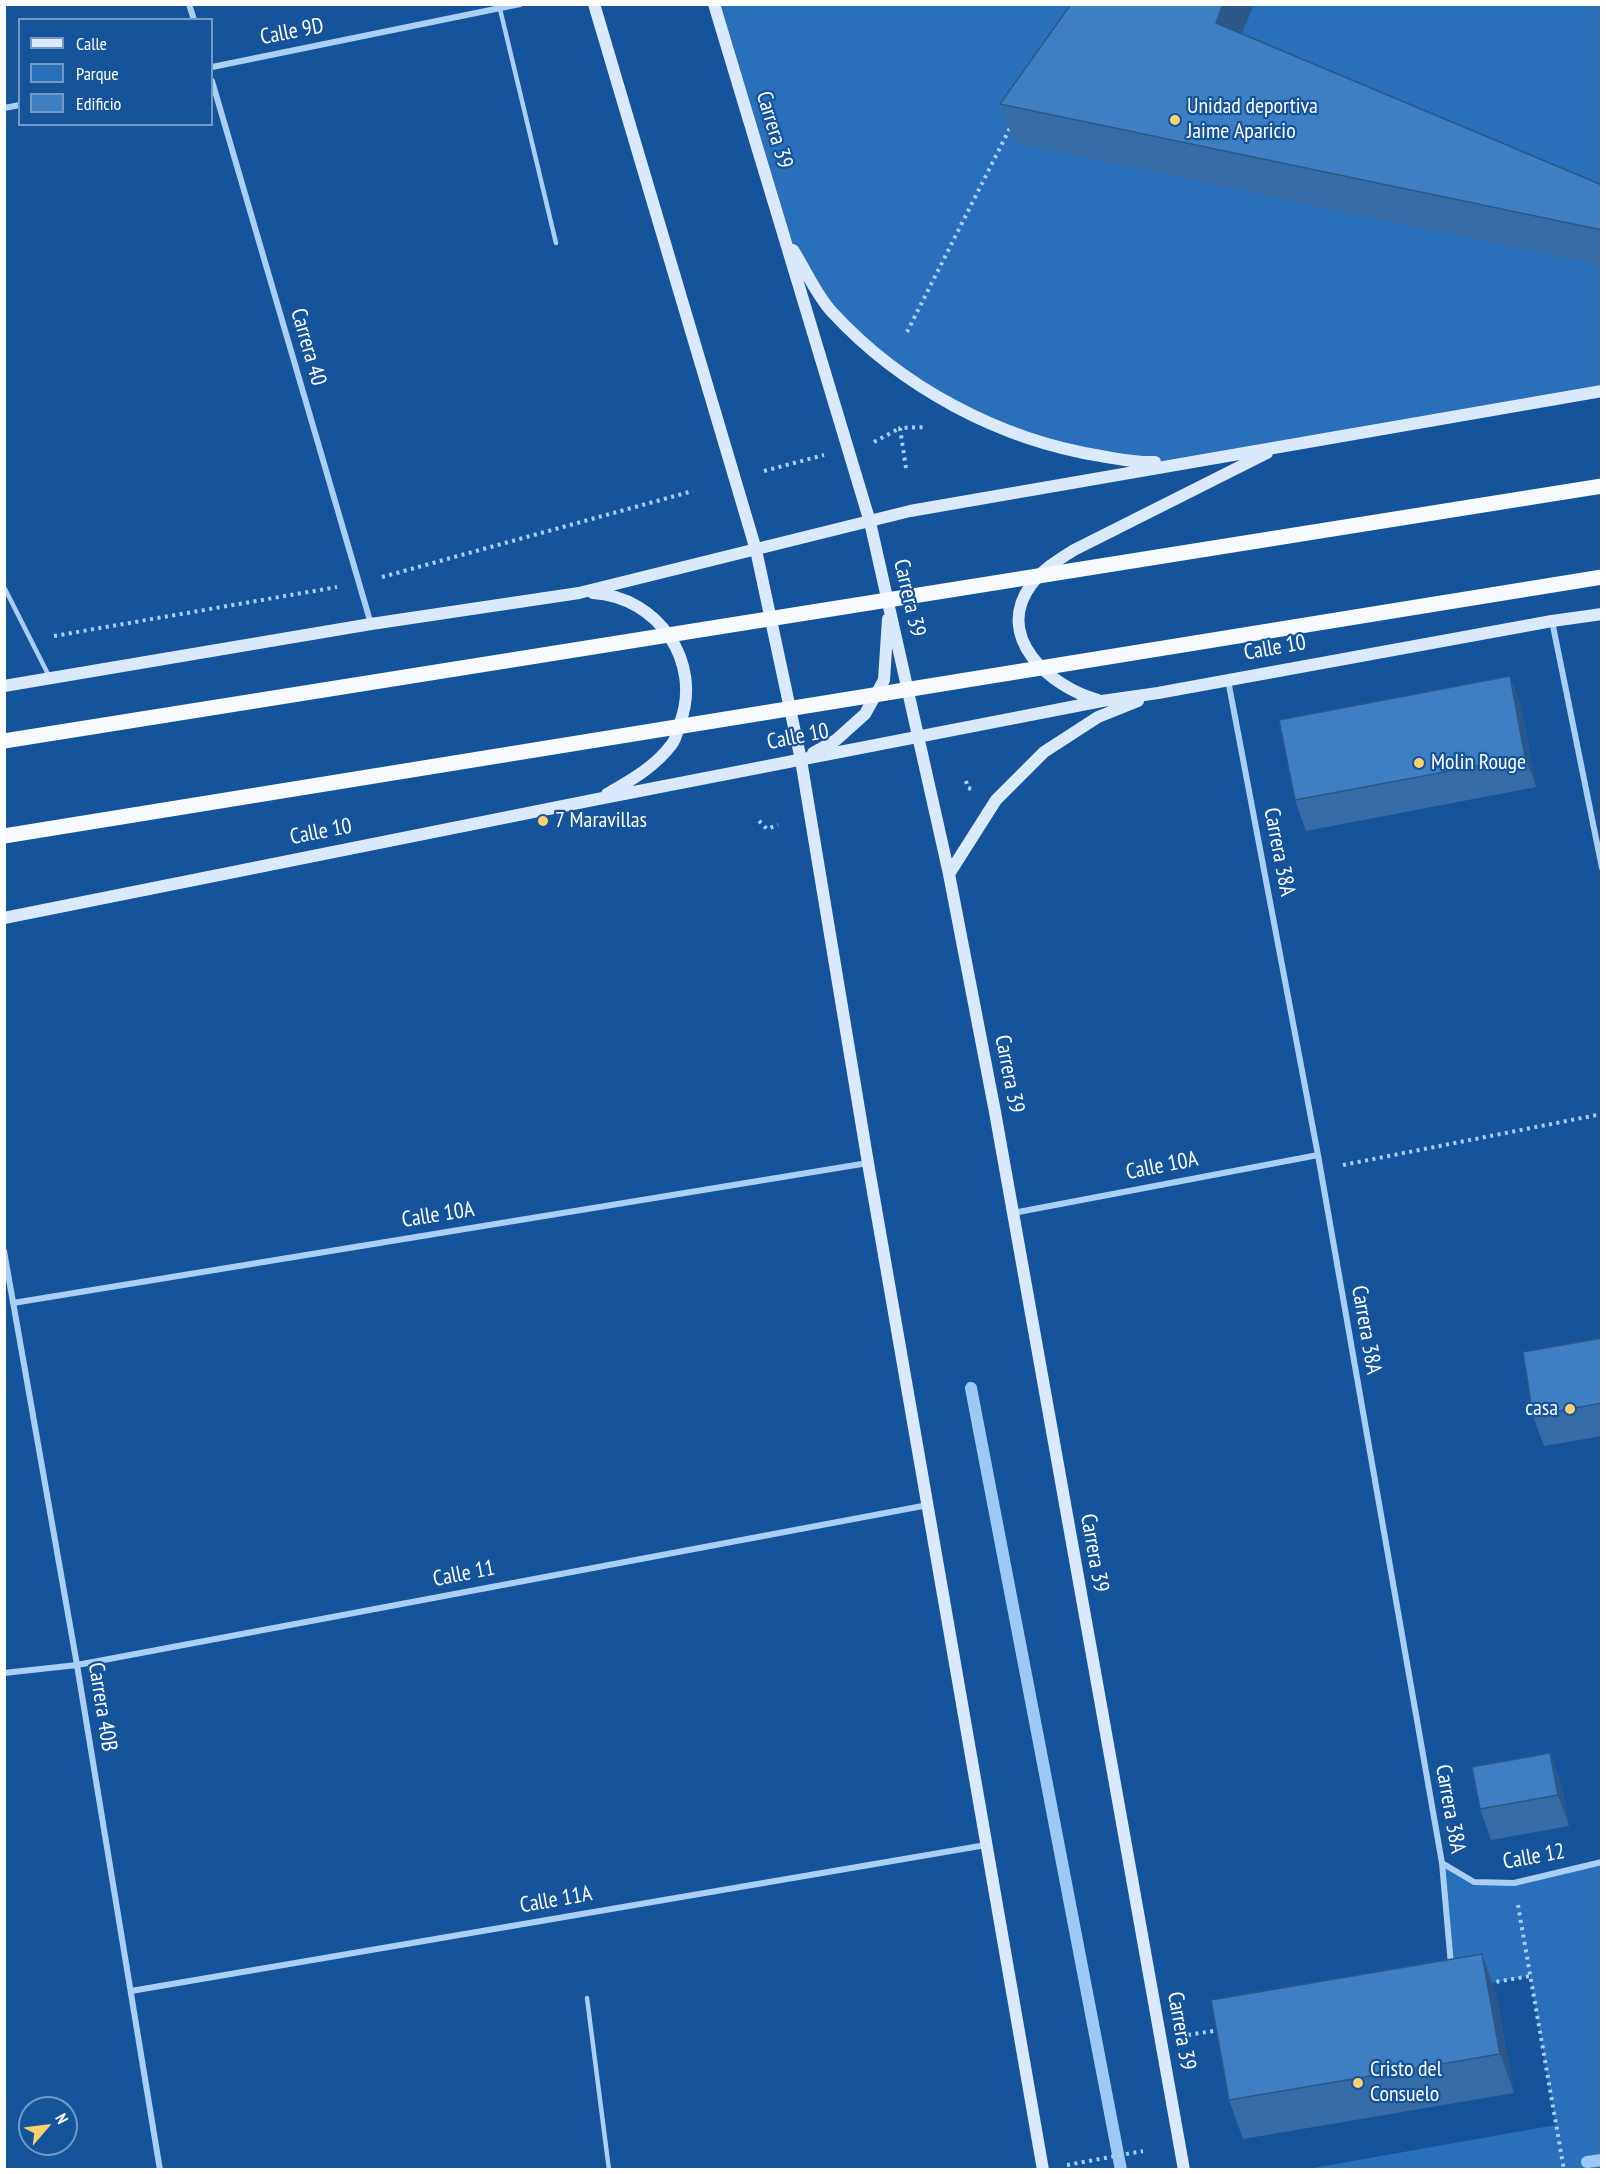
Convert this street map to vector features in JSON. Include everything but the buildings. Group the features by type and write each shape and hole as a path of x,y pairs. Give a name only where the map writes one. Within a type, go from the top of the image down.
{"main road":[{"path":"594,4 756,550 801,760 868,1163 1043,2169"},
{"name":"Carrera 39","path":"714,4 870,522 949,874 995,1112 1184,2169"},
{"path":"784,236 831,310 882,359 944,401 1004,430 1071,452 1141,463 1210,459"},
{"path":"4,686 371,624 579,593 909,511 1602,391"},
{"path":"1102,701 1086,697 1057,681 1038,664 1026,648 1022,639 1019,617 1023,600 1031,585 1045,570 1074,550 1280,446"},
{"path":"4,741 1602,486"},
{"name":"Calle 10","path":"4,836 1602,577"},
{"path":"579,593 607,594 643,608 670,635 686,669 686,708 673,743 646,771 598,799"},
{"path":"801,760 836,741 865,714 884,680 889,606"},
{"name":"Calle 10","path":"4,918 1102,701 1602,614"},
{"path":"949,874 996,800 1044,752 1098,717 1158,693"}],"street":[{"name":"Calle 9D","path":"213,67 520,4"},
{"name":"Carrera 40","path":"213,84 371,624"},
{"path":"1552,621 1602,868"},
{"name":"Carrera 38A","path":"1228,680 1318,1155 1442,1863 1454,1990"},
{"name":"Calle 10A","path":"1012,1213 1318,1155"},
{"name":"Calle 10A","path":"13,1303 868,1163"},
{"name":"Carrera 40B","path":"4,1251 77,1665 160,2169"},
{"name":"Calle 11","path":"4,1672 77,1665 929,1505"},
{"name":"Calle 11A","path":"130,1991 987,1845"},
{"name":"Calle 12","path":"1442,1863 1474,1882 1514,1883 1602,1862"}],"lane":[{"path":"500,9 556,243"},
{"path":"4,587 51,678"},
{"path":"587,1998 609,2169"}],"path":[{"path":"907,332 1012,123"},
{"path":"872,443 900,428 927,427"},
{"path":"900,428 906,468"},
{"path":"764,471 833,453"},
{"path":"958,793 968,788"},
{"path":"759,821 767,829 778,825"},
{"path":"1320,1169 1602,1114"},
{"path":"1514,1883 1564,2169"},
{"path":"1454,1990 1530,1976"},
{"path":"1161,2040 1221,2030"},
{"path":"1074,2163 1143,2151"}],"green space":[{"name":"Unidad deportiva Jaime Aparicio","path":"714,5 1601,5 1601,391 1210,458 1141,463 1071,452 944,401 831,310 784,236"},
{"path":"1601,1862 1601,2169 1302,2170 1556,2125 1530,1976 1454,1990 1442,1863 1474,1882 1514,1883"}],"waterway":[{"path":"971,1388 1121,2170"},
{"path":"1587,2162 1602,2160"}],"place":[{"name":"Unidad deportiva Jaime Aparicio","path":"1175,120"},
{"name":"Molin Rouge","path":"1419,763"},
{"name":"7 Maravillas","path":"543,821"},
{"name":"casa","path":"1570,1409"},
{"name":"Cristo del Consuelo","path":"1358,2083"}]}
